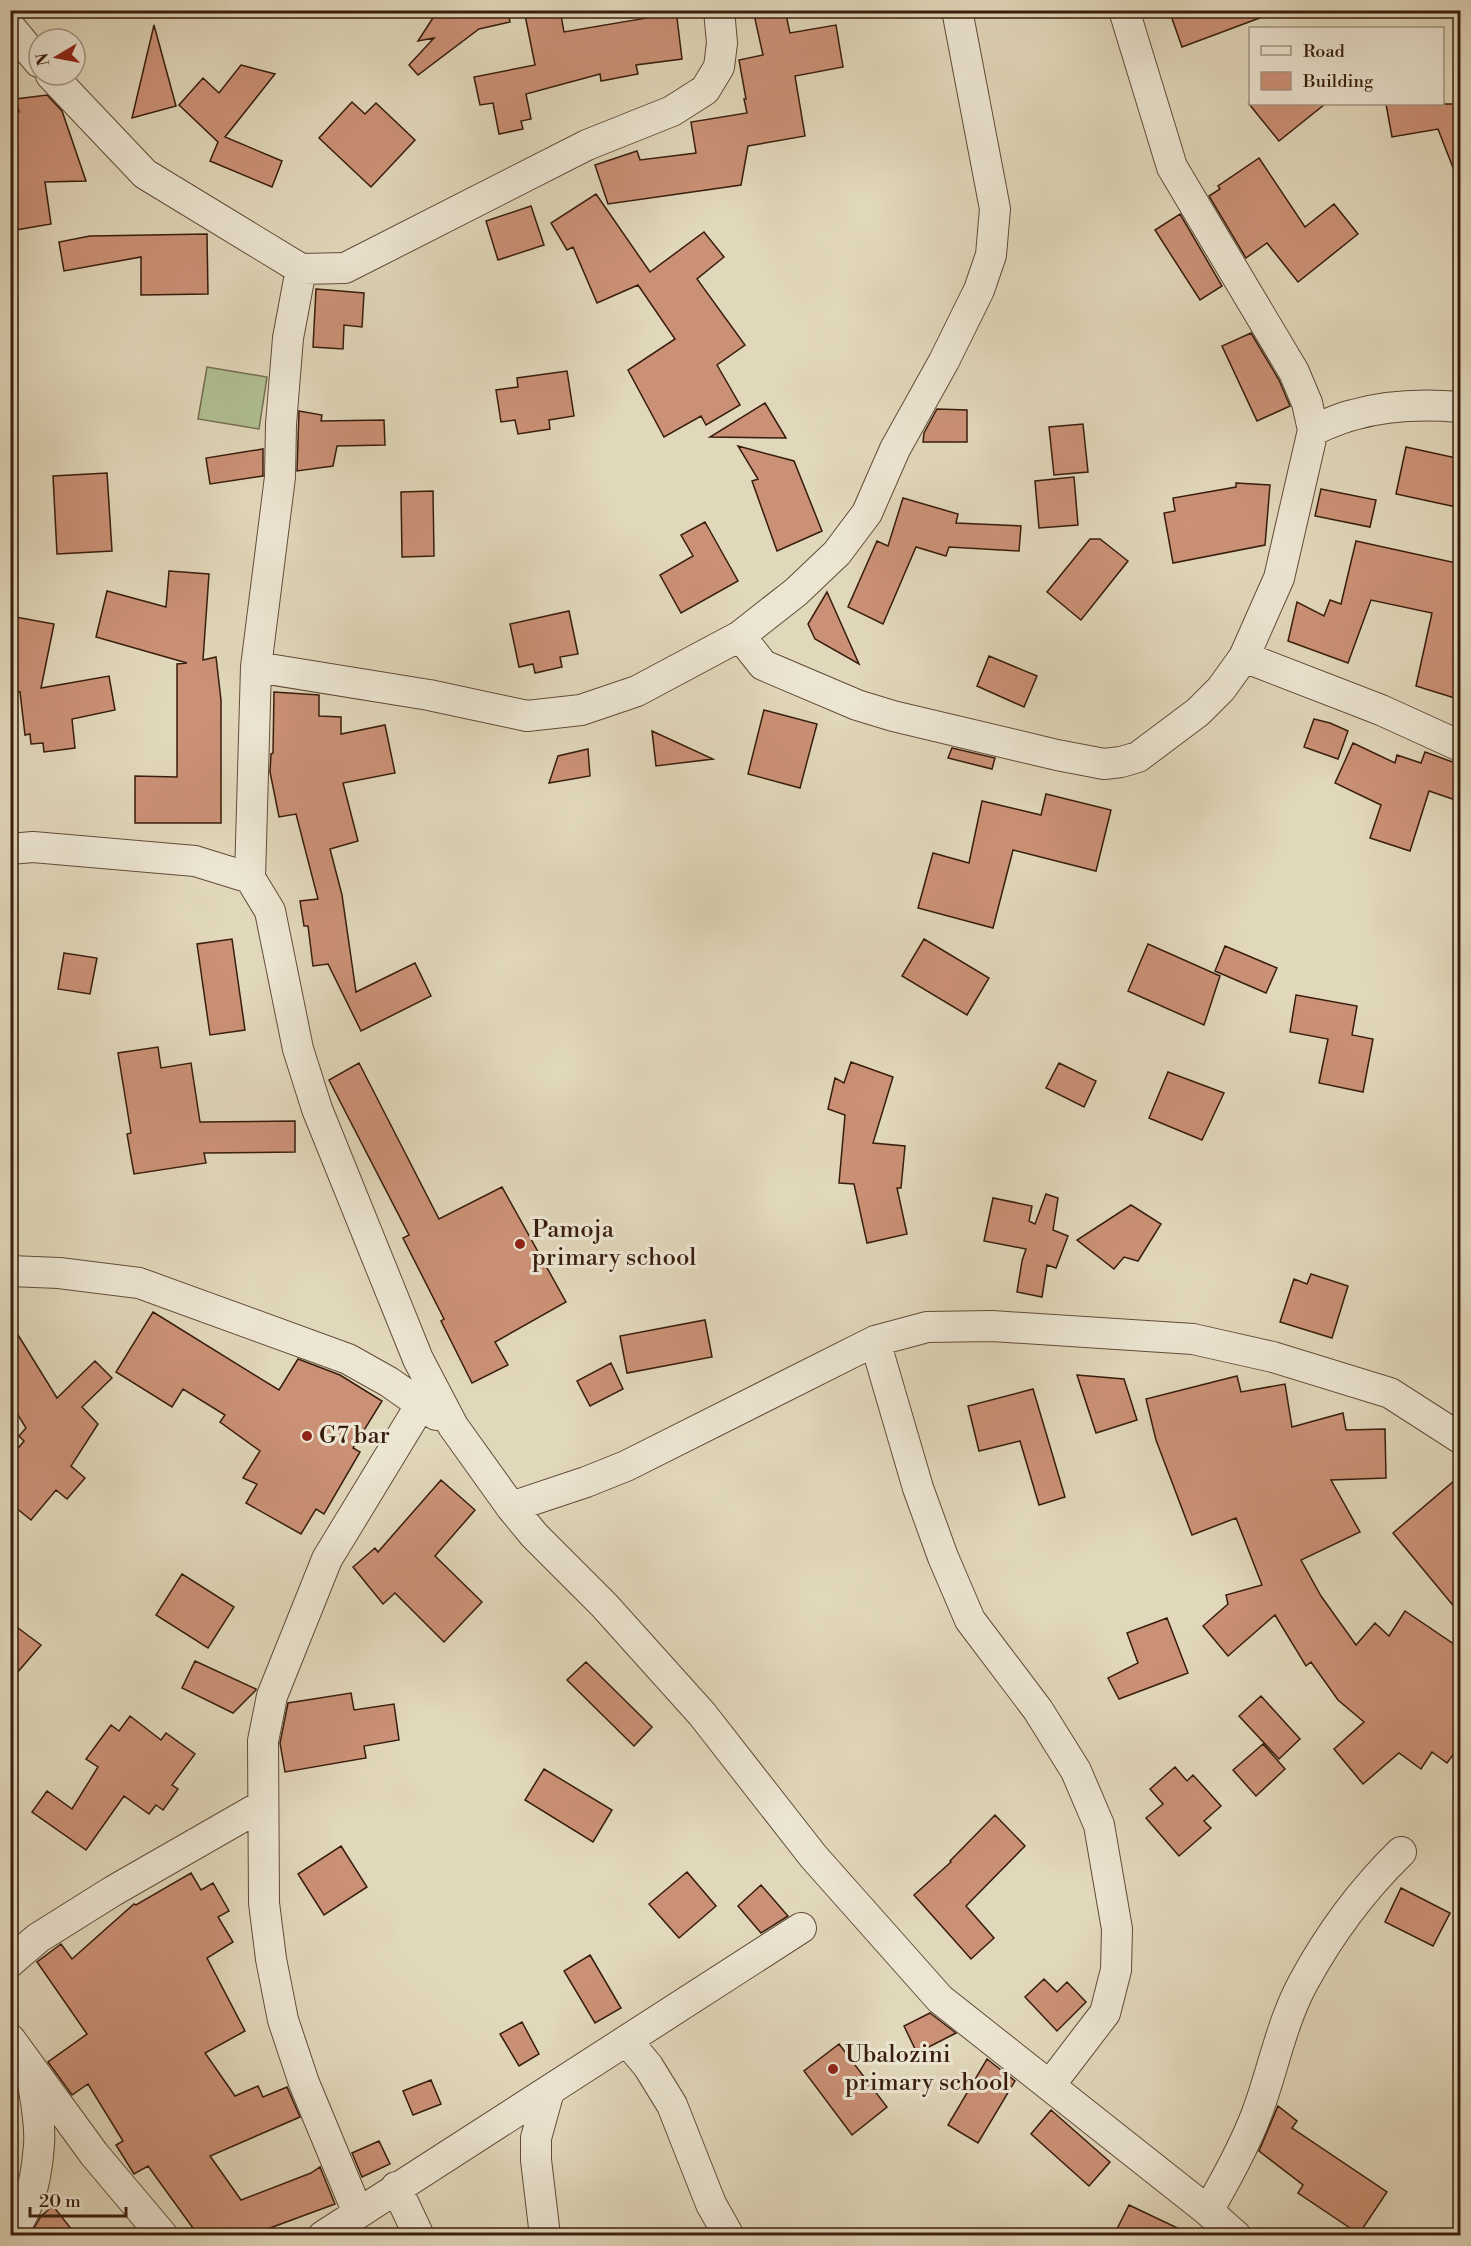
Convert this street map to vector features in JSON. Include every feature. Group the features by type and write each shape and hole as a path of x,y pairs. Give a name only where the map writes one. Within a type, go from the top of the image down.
{"street":[{"path":"62,87 145,174 301,269 345,268 587,145 650,120 705,90 718,67 722,43 719,10"},
{"path":"256,667 429,695 527,716 581,710 637,691 740,636 796,592 837,553 854,534 867,513 895,449 944,361 974,300 991,255 995,209 957,10"},
{"path":"740,636 764,665 857,705 893,716 1104,764 1138,757 1197,712 1221,689 1244,657 1279,578 1313,430 1307,403 1294,372 1172,167 1124,10"},
{"path":"10,27 27,48"},
{"path":"301,269 288,338 280,424 280,477 256,667 250,878 270,911 298,1049 317,1109 418,1359 453,1426 511,1507 534,1535 604,1605 702,1714 813,1856 940,1999 1236,2235"},
{"path":"1313,430 1353,415 1383,410 1432,404 1460,406"},
{"path":"1244,657 1381,710 1461,746"},
{"path":"10,849 33,847 195,861 250,878"},
{"path":"10,1271 58,1273 139,1283 348,1359 389,1382 420,1406 453,1426"},
{"path":"511,1507 626,1466 874,1341 927,1328 992,1326 1193,1339 1273,1357 1390,1393 1461,1438"},
{"path":"874,1341 918,1488 943,1557 970,1620 1038,1710 1076,1771 1099,1825 1117,1929 1116,1970 1105,2013 1050,2085"},
{"path":"358,2213 304,2083 283,2019 271,1959 264,1903 263,1741 272,1695 327,1559 420,1406"},
{"path":"10,1962 38,1938 94,1902 263,1805"},
{"path":"1208,2211 1233,2166 1257,2113 1280,2037 1302,1985 1340,1922 1401,1852"},
{"path":"323,2235 801,1928"},
{"path":"10,2039 94,2154 164,2235"},
{"path":"627,2041 648,2066 672,2105 711,2204 729,2235"},
{"path":"10,2232 24,2212 30,2197 39,2143 31,2069"},
{"path":"546,2235 538,2179 536,2138 549,2091"},
{"path":"396,2187 419,2235"}],"green space":[{"path":"207,367 267,377 259,429 198,419"}],"building":[{"path":"438,10 508,10 510,22 479,29 418,75 409,65 434,38 418,41"},
{"path":"524,10 560,10 564,32 647,18 646,10 676,10 682,59 636,65 638,74 601,81 600,74 526,94 531,119 521,121 523,129 499,134 493,103 480,105 474,77 535,65"},
{"path":"753,10 785,10 790,33 836,25 843,67 795,76 805,136 748,146 741,185 608,204 595,165 637,151 640,160 696,153 691,122 747,113 739,60 763,55"},
{"path":"1169,10 1273,10 1273,13 1182,47"},
{"path":"154,25 176,106 132,118"},
{"path":"241,65 275,74 225,137 282,161 272,187 210,161 218,142 179,105 203,78 219,93"},
{"path":"47,95 62,111 86,181 45,182 51,224 10,231 10,114 19,112 16,99"},
{"path":"352,102 365,114 376,103 415,140 371,187 319,138"},
{"path":"1456,104 1461,121 1461,183 1459,183 1438,129 1392,137 1386,105"},
{"path":"1250,105 1324,105 1279,141"},
{"path":"1259,158 1305,227 1334,204 1358,234 1298,282 1267,243 1246,258 1209,196 1220,189 1218,186"},
{"path":"596,194 650,272 704,232 724,257 697,279 745,345 717,365 740,405 706,425 701,416 664,437 628,370 675,339 638,285 597,303 573,247 567,250 551,223"},
{"path":"531,206 544,245 498,260 486,221"},
{"path":"1180,214 1222,286 1200,300 1155,230"},
{"path":"207,234 208,294 141,295 141,257 64,271 59,242 90,236"},
{"path":"316,289 364,293 362,327 344,325 343,349 313,347"},
{"path":"1251,333 1279,380 1290,406 1257,421 1222,346"},
{"path":"567,371 574,416 549,420 550,429 518,434 515,420 501,422 496,390 518,387 517,378"},
{"path":"765,403 786,438 710,437"},
{"path":"937,409 967,410 967,442 923,442 924,433"},
{"path":"299,411 322,415 321,421 384,420 385,445 337,446 333,466 297,471"},
{"path":"1083,424 1088,472 1054,475 1049,427"},
{"path":"738,446 794,461 822,531 777,551 752,481 758,479"},
{"path":"1406,447 1461,459 1461,508 1396,494"},
{"path":"263,449 263,476 210,484 206,458"},
{"path":"107,473 112,551 57,554 53,476"},
{"path":"1074,477 1078,525 1039,528 1035,481"},
{"path":"1236,483 1270,485 1265,545 1173,563 1164,513 1175,511 1173,498 1236,487"},
{"path":"1321,489 1376,500 1370,527 1315,516"},
{"path":"433,491 434,556 402,557 401,492"},
{"path":"903,498 958,514 956,523 1021,526 1019,551 949,547 946,556 916,547 883,624 848,607 877,541 888,546"},
{"path":"705,522 738,581 681,613 660,575 693,556 681,535"},
{"path":"1090,539 1100,539 1128,561 1081,620 1047,592"},
{"path":"1356,541 1461,564 1461,700 1416,686 1432,613 1371,600 1348,663 1288,641 1297,602 1324,616 1330,600 1341,604"},
{"path":"169,571 209,574 203,660 216,657 221,700 221,823 135,823 135,776 177,777 177,664 187,663 96,637 107,591 166,607"},
{"path":"827,592 859,664 815,639 808,624"},
{"path":"569,611 578,654 560,657 562,667 535,673 533,664 519,667 510,624"},
{"path":"10,616 54,624 41,688 109,676 115,710 72,719 75,748 44,752 43,743 31,744 30,734 25,735 20,692 10,690"},
{"path":"989,656 1037,676 1024,707 977,686"},
{"path":"274,692 319,695 319,716 341,717 341,734 385,725 395,773 343,783 358,841 330,849 342,895 356,992 415,963 431,996 361,1031 328,964 313,966 308,926 304,926 300,901 318,899 296,814 279,817 270,772 271,754 273,753"},
{"path":"764,710 817,724 800,788 748,774"},
{"path":"1314,719 1348,731 1338,759 1304,747"},
{"path":"652,731 713,759 656,766"},
{"path":"1353,743 1395,763 1397,755 1421,763 1425,752 1461,765 1461,802 1429,791 1410,851 1370,838 1381,805 1335,783"},
{"path":"952,748 995,758 992,769 948,758"},
{"path":"588,749 590,776 549,783 558,756"},
{"path":"1046,794 1111,810 1096,871 1013,850 993,928 918,908 933,853 969,863 982,801 1041,815"},
{"path":"232,939 245,1030 210,1035 197,944"},
{"path":"924,939 989,978 967,1015 902,976"},
{"path":"1148,944 1220,976 1204,1025 1128,991"},
{"path":"1225,946 1277,968 1266,993 1215,971"},
{"path":"64,953 97,958 90,994 58,989"},
{"path":"1296,995 1357,1006 1352,1035 1373,1039 1363,1092 1319,1083 1328,1039 1290,1032"},
{"path":"158,1047 161,1068 191,1063 200,1122 295,1121 295,1152 204,1153 206,1163 134,1174 127,1134 131,1133 118,1053"},
{"path":"851,1062 893,1077 873,1143 905,1146 901,1188 897,1188 907,1234 867,1243 854,1184 839,1183 845,1115 828,1109 835,1078 844,1083"},
{"path":"359,1063 439,1219 502,1187 566,1302 495,1342 508,1365 472,1383 441,1321 444,1319 403,1238 409,1235 329,1080"},
{"path":"1059,1063 1096,1081 1084,1107 1046,1088"},
{"path":"1168,1072 1224,1093 1202,1140 1149,1118"},
{"path":"1046,1194 1058,1198 1053,1230 1068,1236 1056,1268 1047,1265 1042,1297 1017,1292 1026,1249 984,1241 993,1198 1032,1206 1029,1221 1035,1224"},
{"path":"1131,1205 1161,1224 1138,1261 1124,1257 1114,1269 1077,1240"},
{"path":"1311,1274 1348,1286 1332,1338 1280,1322 1294,1279 1307,1284"},
{"path":"153,1312 279,1390 298,1359 340,1375 382,1401 353,1448 360,1452 324,1514 316,1509 301,1534 246,1503 257,1484 243,1478 260,1451 220,1422 225,1415 183,1389 172,1407 116,1372"},
{"path":"705,1320 712,1357 627,1373 620,1336"},
{"path":"10,1322 57,1398 95,1361 112,1378 82,1407 98,1424 71,1466 85,1478 67,1499 56,1490 31,1520 10,1503 10,1458 24,1441 19,1436 26,1428 10,1402"},
{"path":"611,1363 623,1389 590,1406 577,1381"},
{"path":"1077,1375 1124,1379 1137,1420 1096,1433"},
{"path":"1237,1376 1241,1392 1285,1384 1292,1427 1343,1413 1346,1430 1385,1429 1386,1478 1331,1480 1360,1532 1301,1560 1321,1596 1356,1645 1375,1623 1389,1636 1405,1611 1461,1649 1461,1744 1447,1763 1432,1752 1421,1769 1399,1753 1363,1784 1334,1749 1364,1722 1338,1700 1311,1662 1306,1666 1275,1615 1228,1656 1203,1626 1228,1604 1226,1595 1262,1585 1236,1518 1192,1535 1156,1440 1146,1399"},
{"path":"1033,1389 1065,1497 1039,1505 1020,1441 979,1451 968,1406"},
{"path":"1461,1475 1461,1615 1393,1533"},
{"path":"441,1480 475,1510 435,1556 482,1602 444,1642 395,1593 383,1604 353,1567 375,1548 378,1552"},
{"path":"182,1574 234,1607 208,1648 156,1615"},
{"path":"1167,1618 1188,1673 1119,1699 1108,1678 1138,1663 1127,1633"},
{"path":"10,1622 41,1645 10,1681"},
{"path":"195,1661 256,1690 233,1713 182,1688"},
{"path":"586,1662 652,1727 634,1746 567,1680"},
{"path":"351,1693 354,1710 394,1704 399,1740 364,1746 366,1758 285,1772 280,1743 288,1703"},
{"path":"1261,1696 1300,1739 1279,1759 1239,1716"},
{"path":"130,1716 161,1740 166,1733 195,1754 172,1785 178,1789 163,1810 156,1805 149,1814 124,1796 86,1850 32,1812 47,1791 72,1809 98,1767 86,1759 111,1725 119,1731"},
{"path":"1263,1744 1285,1769 1256,1796 1233,1770"},
{"path":"1175,1767 1187,1781 1193,1775 1221,1806 1204,1821 1211,1828 1179,1856 1146,1818 1163,1804 1150,1789"},
{"path":"544,1769 612,1810 593,1842 525,1800"},
{"path":"995,1815 1025,1846 966,1906 994,1938 971,1959 914,1895 951,1862"},
{"path":"341,1846 367,1887 324,1915 298,1874"},
{"path":"687,1872 716,1906 679,1938 649,1904"},
{"path":"191,1873 201,1890 213,1883 229,1911 218,1917 233,1942 207,1958 245,2031 205,2053 235,2096 258,2086 263,2097 287,2087 300,2117 210,2156 241,2200 311,2173 320,2167 335,2204 251,2235 198,2235 148,2166 134,2174 116,2145 123,2141 88,2084 72,2095 48,2062 87,2034 37,1962 61,1944 72,1959 134,1904 136,1905"},
{"path":"761,1885 788,1916 761,1933 738,1906"},
{"path":"1401,1888 1450,1913 1433,1946 1385,1922"},
{"path":"590,1955 621,2008 595,2023 564,1971"},
{"path":"1044,1979 1057,1992 1067,1982 1086,2002 1057,2031 1025,1997"},
{"path":"930,2013 956,2033 917,2053 904,2026"},
{"path":"522,2022 539,2054 519,2066 500,2034"},
{"path":"839,2044 887,2107 852,2135 804,2071"},
{"path":"987,2059 1015,2081 978,2143 948,2125"},
{"path":"431,2080 441,2104 413,2115 403,2091"},
{"path":"1278,2106 1297,2121 1292,2128 1387,2192 1359,2234 1298,2193 1303,2185 1259,2151"},
{"path":"1051,2110 1110,2162 1089,2186 1031,2134"},
{"path":"379,2141 390,2164 362,2177 352,2153"},
{"path":"1129,2205 1192,2235 1114,2235"},
{"path":"53,2206 76,2235 30,2235 41,2216"}],"place":[{"name":"Pamoja primary school","path":"520,1244"},
{"name":"G7 bar","path":"307,1436"},
{"name":"Ubalozini primary school","path":"833,2069"}]}
